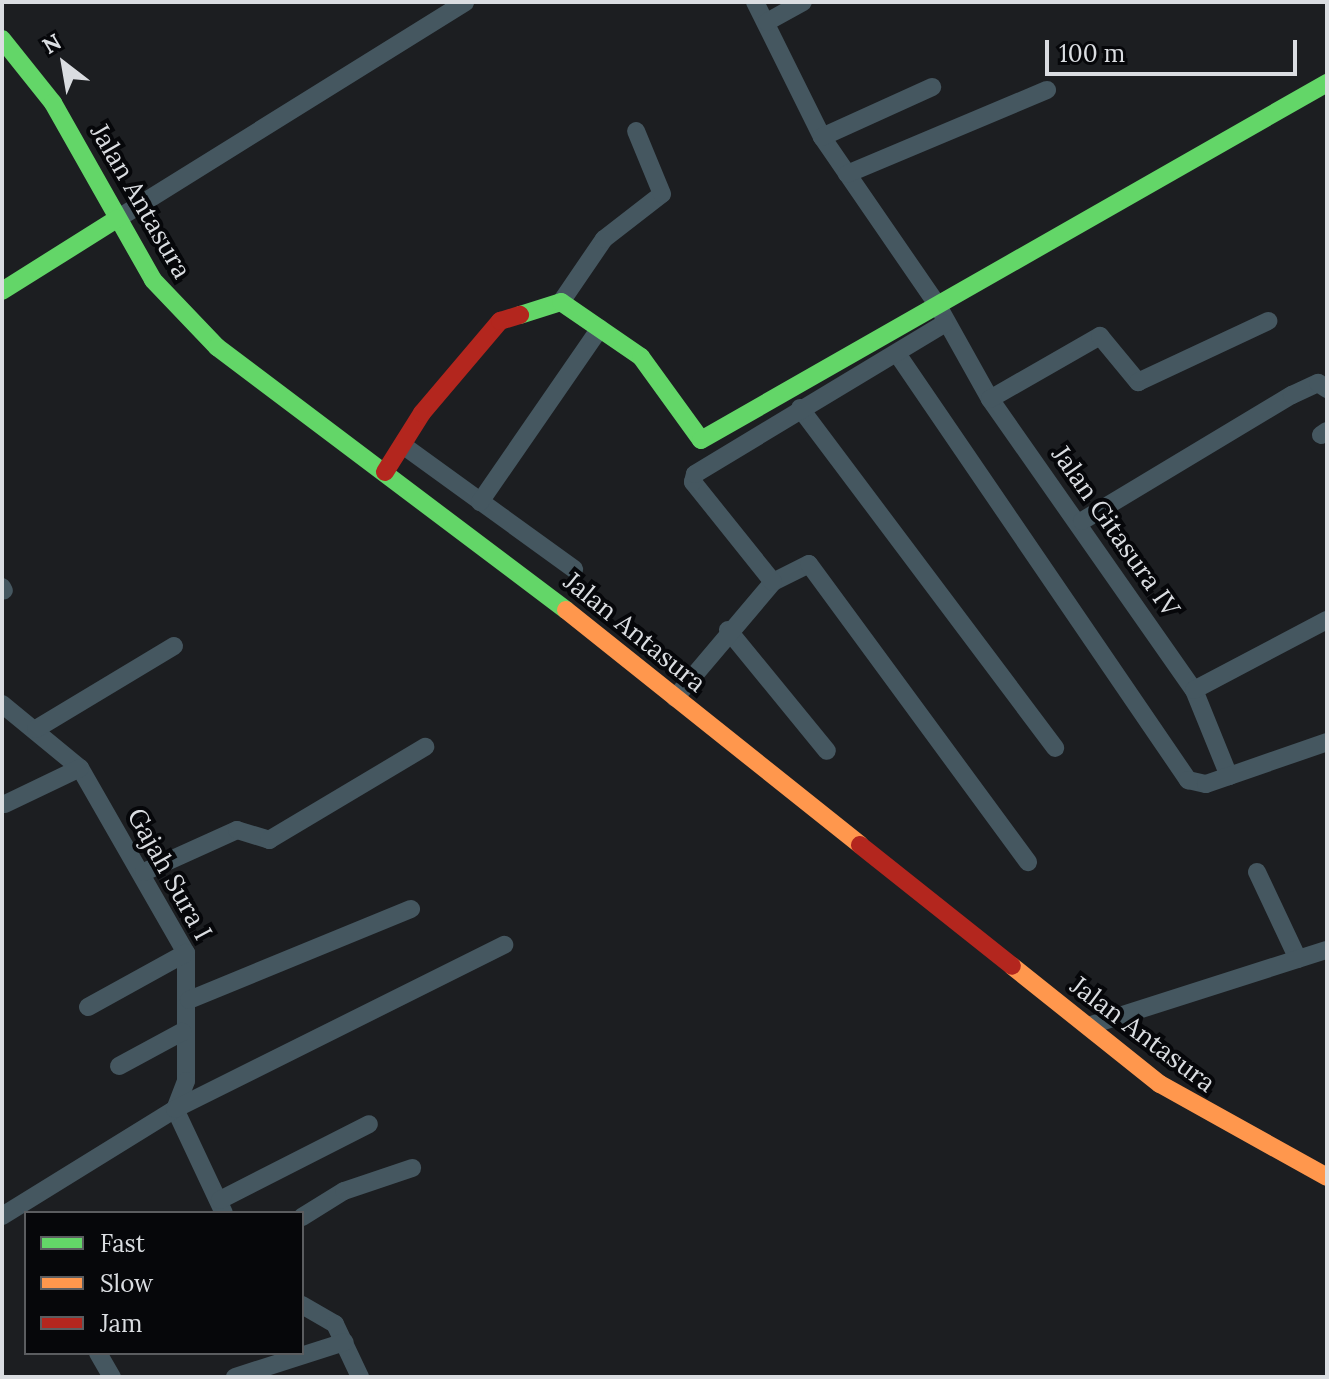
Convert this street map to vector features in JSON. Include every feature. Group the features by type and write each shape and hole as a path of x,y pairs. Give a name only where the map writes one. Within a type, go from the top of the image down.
{"main road":[{"name":"Jalan Antasura","path":"2,39 53,103 117,219 191,325 675,698 1184,1101 1327,1177"},
{"path":"385,472 422,413 500,321 561,302 641,357 701,440 941,315 1327,83"},
{"path":"2,291 117,219"}],"street":[{"name":"Jalan Gitasura IV","path":"755,2 822,137 941,315 990,399 1082,521 1194,690 1229,776"},
{"path":"767,22 803,2"},
{"path":"117,219 453,5"},
{"path":"822,137 932,87"},
{"path":"847,174 1047,90"},
{"path":"561,302 604,239 662,194 636,131"},
{"path":"773,582 693,482 700,469 800,408 898,355 941,315"},
{"path":"990,399 1100,336 1138,382 1268,321"},
{"path":"480,502 600,328"},
{"path":"898,355 1179,769 1197,785 1327,742"},
{"path":"1082,521 1284,399 1318,383 1327,389"},
{"path":"800,408 1055,748"},
{"path":"404,446 574,569"},
{"path":"675,698 728,630 773,582 809,564 1028,862"},
{"path":"1194,690 1327,620"},
{"path":"728,630 827,751"},
{"path":"36,729 174,646"},
{"name":"Gajah Sura I","path":"2,704 80,768 144,872 186,953 189,1000 182,1032 186,1081 175,1109"},
{"path":"144,872 237,830 269,840 425,747"},
{"path":"5,804 80,768"},
{"path":"1257,872 1298,959"},
{"path":"189,1000 411,909"},
{"path":"2,1216 175,1109 504,945"},
{"path":"1088,1026 1326,950"},
{"path":"88,1007 186,953"},
{"path":"119,1066 182,1032"},
{"path":"175,1109 222,1206 369,1124"},
{"path":"304,1216 344,1191 412,1168"},
{"path":"304,1306 325,1312 345,1342 360,1377"},
{"path":"235,1377 345,1342"},
{"path":"99,1355 112,1377"}],"traffic: fast":[{"path":"2,39 53,103 153,280 217,347 566,610"},
{"path":"520,315 561,302 641,357 701,440 1327,83"},
{"path":"2,291 117,219"}],"traffic: slow":[{"path":"566,610 860,845"},
{"path":"1012,966 1160,1084 1327,1177"}],"traffic: jam":[{"path":"385,472 422,413 500,321 520,315"},
{"path":"860,845 1012,966"}]}
